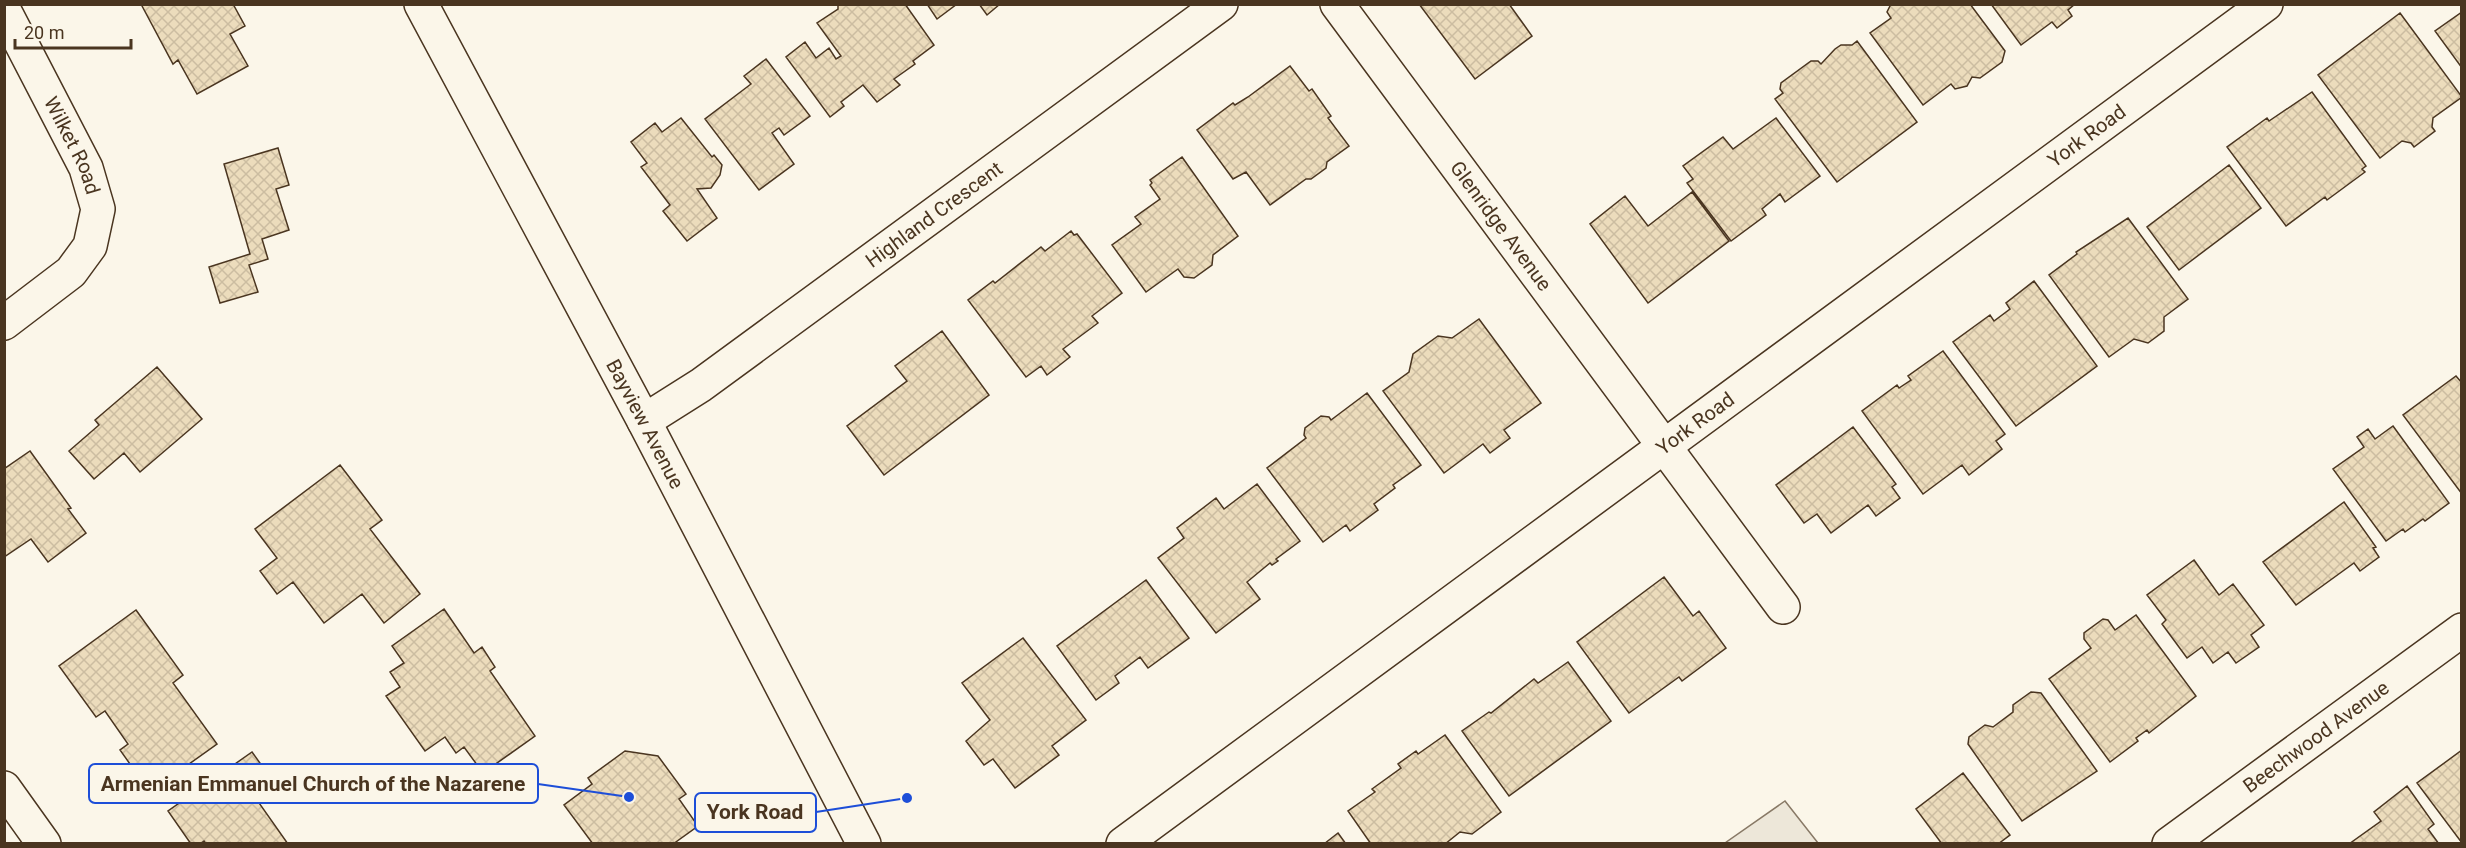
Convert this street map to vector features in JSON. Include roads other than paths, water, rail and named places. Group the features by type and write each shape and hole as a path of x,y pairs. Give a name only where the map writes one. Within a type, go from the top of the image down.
{"street":[{"name":"Bayview Avenue","path":"421,4 644,421 864,843"},
{"name":"Highland Crescent","path":"644,421 701,385 1221,4"},
{"name":"Glenridge Avenue","path":"1337,4 1783,607"},
{"name":"York Road","path":"1132,841 2266,4"},
{"name":"Wilket Road","path":"4,10 86,168 98,208 90,246 71,272 4,323"},
{"name":"Beechwood Avenue","path":"2169,843 2462,630"},
{"path":"4,788 44,843"}],"place":[{"name":"Armenian Emmanuel Church of the Nazarene","path":"629,797"},
{"name":"York Road","path":"907,798"}]}
